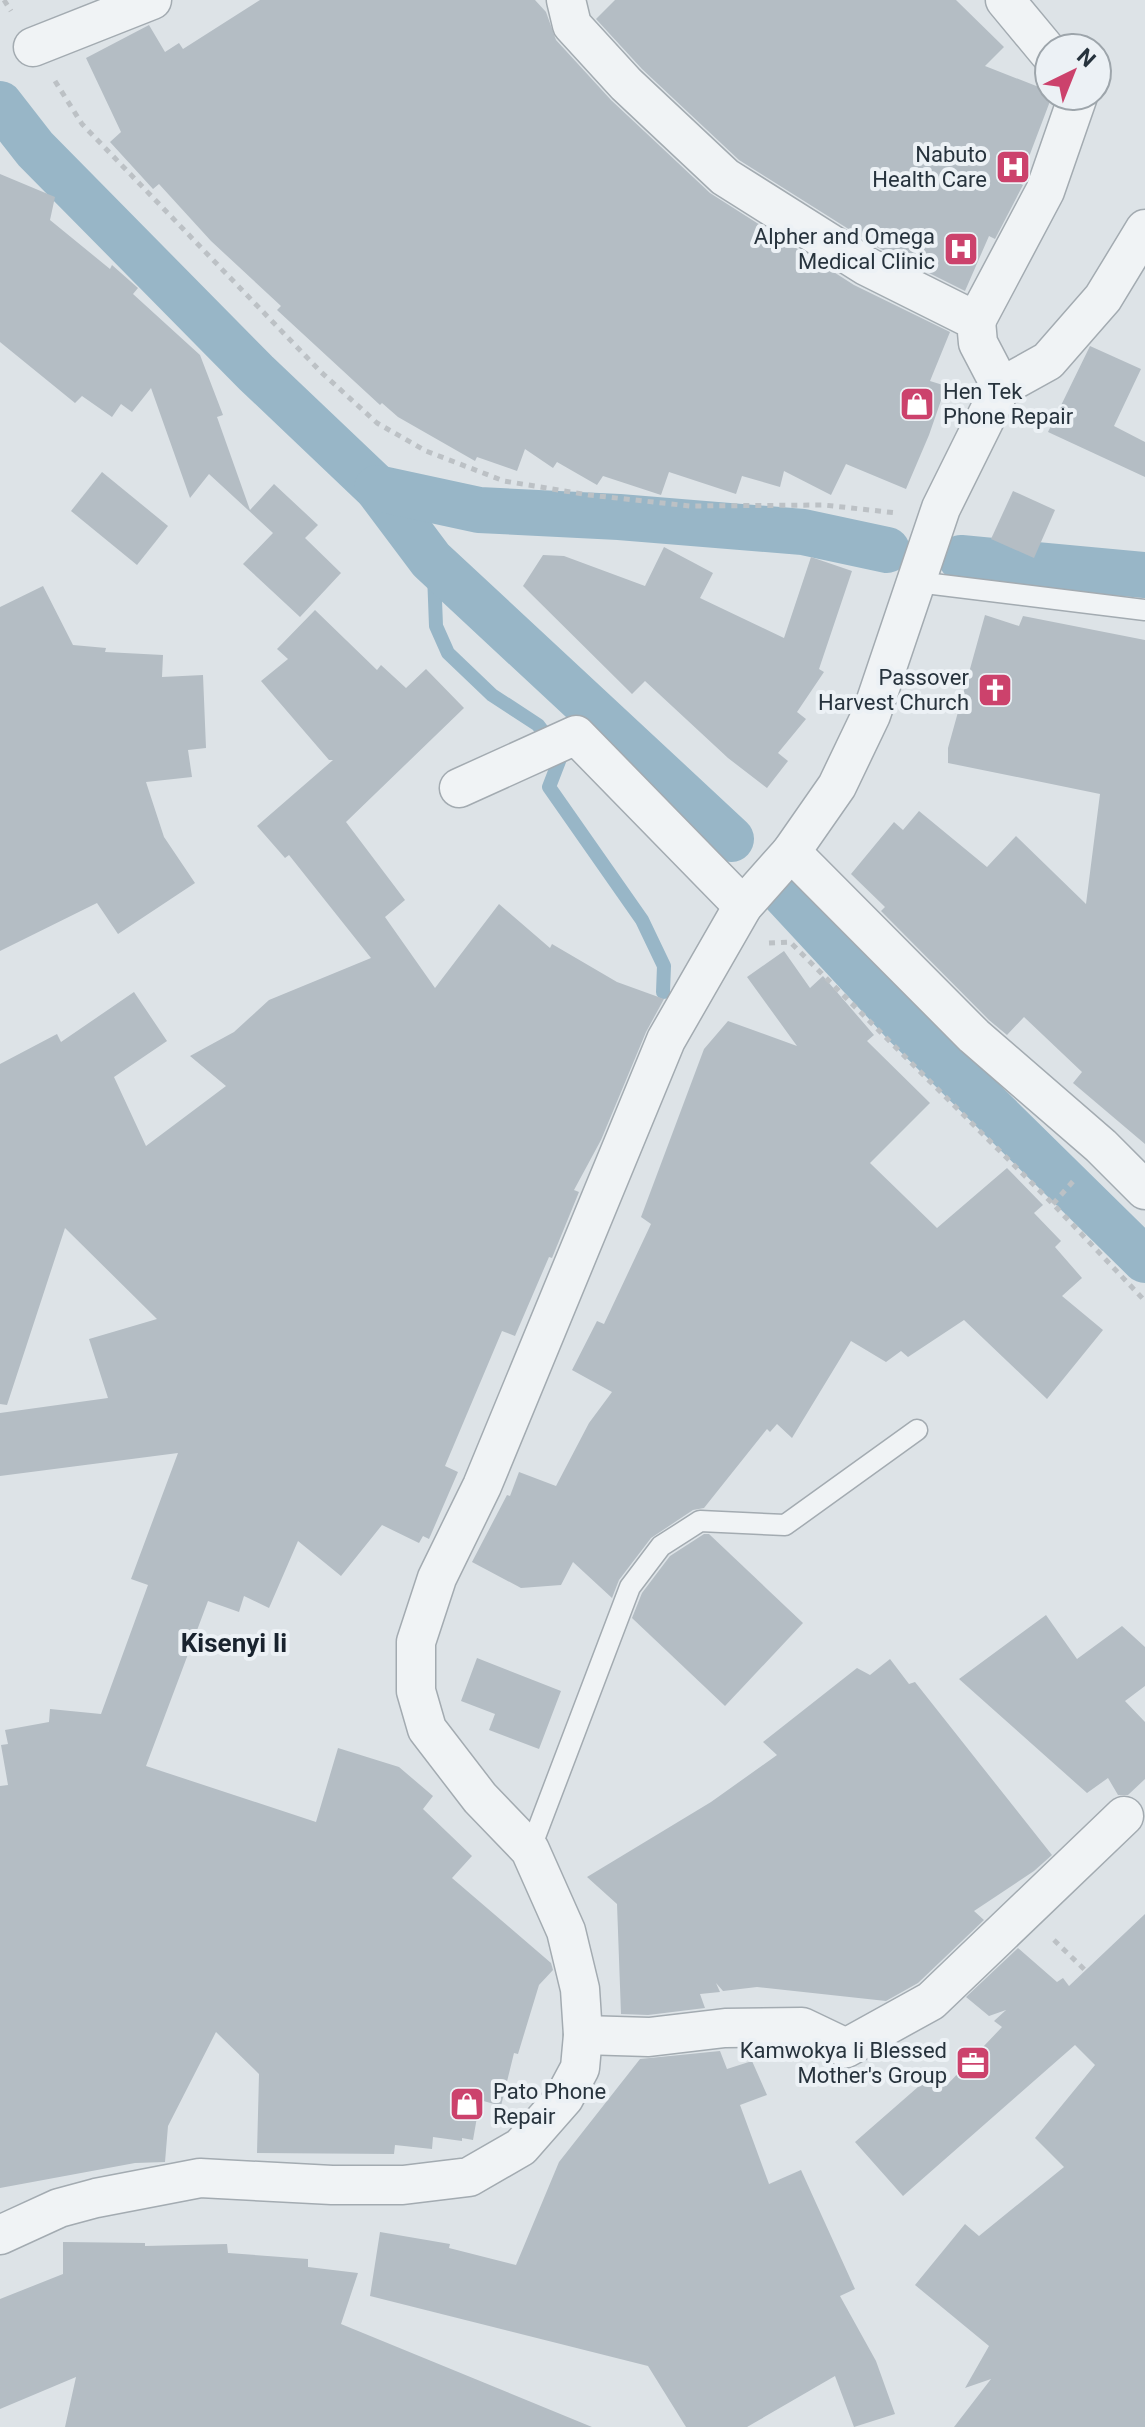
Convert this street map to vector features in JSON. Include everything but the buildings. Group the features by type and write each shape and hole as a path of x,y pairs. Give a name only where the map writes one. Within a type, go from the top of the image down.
{"street":[{"path":"33,47 152,0"},
{"path":"566,0 572,25 626,84 725,177 866,266 976,321"},
{"path":"1005,0 1033,34"},
{"path":"1001,387 978,343 976,321 1045,191 1072,112"},
{"path":"0,2235 59,2208 200,2178 332,2185 403,2185 469,2177 521,2147 564,2098 580,2068 583,2035 580,1989 566,1931 530,1850 480,1798 427,1729 416,1691 416,1642 437,1578 482,1486 666,1040 743,906 791,852 837,786 871,715 937,518 1001,387 1048,361 1103,298 1145,229"},
{"path":"459,788 576,735 743,906"},
{"path":"791,852 974,1036 1101,1146 1145,1190"},
{"path":"583,2035 649,2037 725,2028 802,2027 846,2048 931,2001 1124,1816"}],"lane":[{"path":"917,582 1145,610"},
{"path":"530,1850 630,1587 661,1546 700,1521 785,1525 917,1430"}],"path":[{"path":"4,0 82,124 321,372 377,423 426,451 504,481 589,495 690,506 824,505 937,518"},
{"path":"720,945 790,942 1053,1204 1145,1301"},
{"path":"1053,1204 1078,1176"}],"waterway":[{"path":"0,104 35,149 256,373 377,488 431,560 731,839"},
{"path":"377,488 479,510 619,517 803,532 887,550"},
{"path":"961,558 1145,575"},
{"path":"431,560 436,626 448,653 492,695 538,725 561,756 549,787 642,920 664,966 663,992"},
{"path":"780,889 906,1025 1145,1260"}],"place":[{"name":"Nabuto Health Care","path":"1013,167"},
{"name":"Alpher and Omega Medical Clinic","path":"961,249"},
{"name":"Hen Tek Phone Repair","path":"917,404"},
{"name":"Passover Harvest Church","path":"995,690"},
{"name":"Kamwokya Ii Blessed Mother's Group","path":"973,2063"},
{"name":"Pato Phone Repair","path":"467,2104"}],"district":[{"name":"Kisenyi Ii","path":"234,1643"}]}
